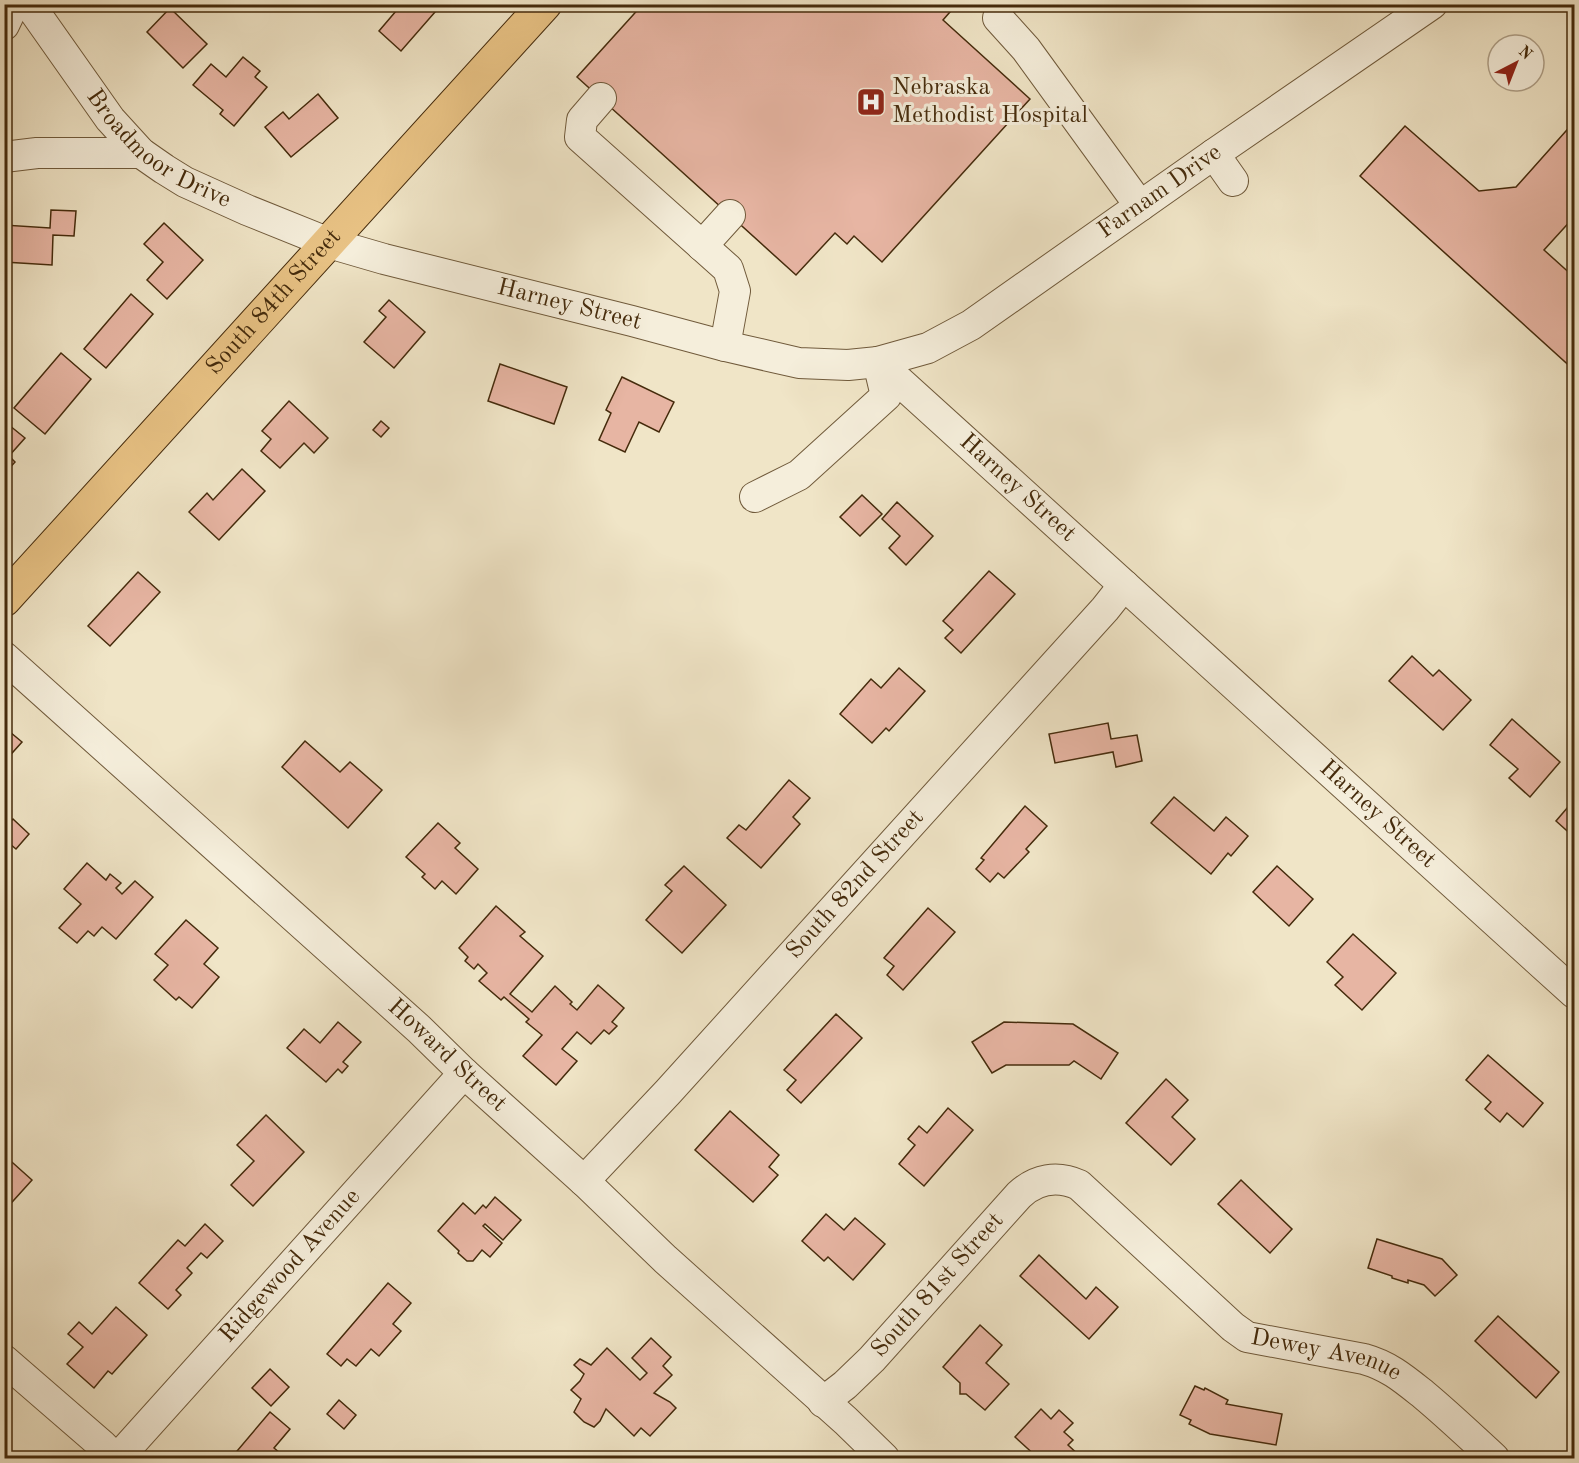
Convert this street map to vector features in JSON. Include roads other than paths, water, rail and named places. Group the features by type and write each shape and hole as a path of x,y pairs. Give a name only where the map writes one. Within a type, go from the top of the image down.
{"main road":[{"name":"South 84th Street","path":"4,600 545,4"}],"street":[{"path":"4,25 14,4"},
{"name":"Broadmoor Drive","path":"29,4 110,119 141,153 185,182 329,243"},
{"name":"Farnam Drive","path":"878,362 928,348 971,326 1214,154 1432,4"},
{"path":"998,18 1022,44 1140,206"},
{"path":"601,98 582,120 580,137 728,269 735,291 725,346"},
{"path":"4,157 37,153 141,153"},
{"path":"1214,154 1233,181"},
{"path":"702,246 730,215"},
{"name":"Harney Street","path":"329,243 384,260 799,363 878,362 1575,993"},
{"path":"755,497 799,475 886,396 878,362"},
{"name":"South 82nd Street","path":"584,1181 668,1092 1089,627 1124,585"},
{"name":"Howard Street","path":"4,657 410,1021 665,1259 846,1421 884,1458"},
{"name":"Ridgewood Avenue","path":"117,1458 464,1073"},
{"name":"Dewey Avenue","path":"1054,1179 1069,1180 1079,1185 1233,1327 1247,1337 1375,1362 1395,1372 1444,1412 1494,1458"},
{"name":"South 81st Street","path":"823,1402 872,1359 1028,1186 1054,1179"},
{"path":"4,1360 117,1458"}],"place":[{"name":"Nebraska Methodist Hospital","path":"871,102"}]}
